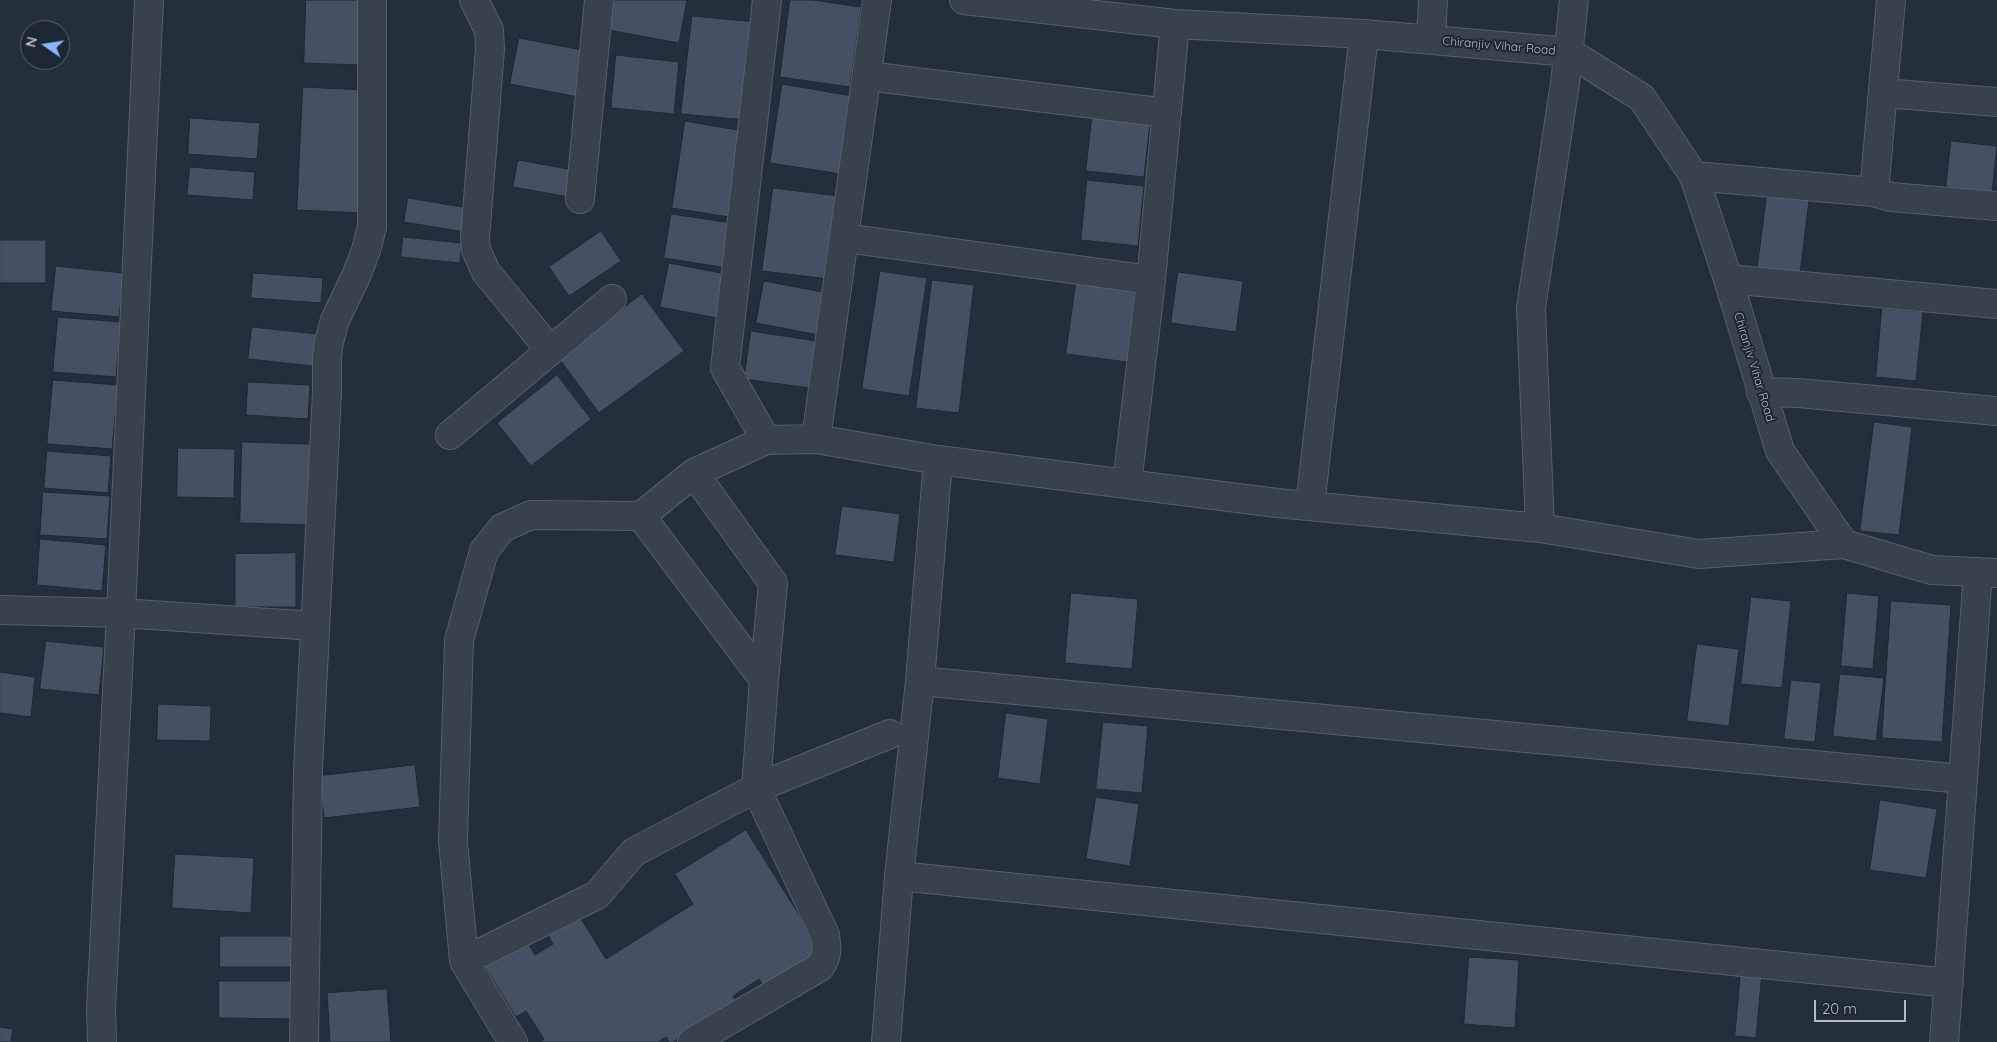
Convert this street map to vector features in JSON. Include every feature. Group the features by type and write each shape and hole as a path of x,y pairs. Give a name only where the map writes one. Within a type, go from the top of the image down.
{"street":[{"path":"102,1042 101,1009 149,0"},
{"path":"304,1042 308,770 329,342 335,320 363,258 372,227 372,0"},
{"path":"474,0 489,30 490,49 475,238 476,250 486,272 550,350"},
{"path":"580,199 599,0"},
{"path":"766,440 725,368 767,0"},
{"path":"816,440 877,0"},
{"name":"Chiranjiv Vihar Road","path":"964,0 1175,24 1364,34 1570,52 1642,98 1694,176 1728,279 1780,451 1844,544"},
{"path":"1431,39 1433,0"},
{"path":"1540,528 1531,308 1570,52 1574,0"},
{"path":"1874,192 1891,0"},
{"path":"1127,484 1151,280 1175,24"},
{"path":"1310,506 1364,34"},
{"path":"867,76 1167,113"},
{"path":"1883,93 1997,102"},
{"path":"1694,176 1874,192 1890,197 1997,206"},
{"path":"845,238 1151,280"},
{"path":"1728,279 1997,304"},
{"path":"450,435 612,299"},
{"path":"1761,392 1798,393 1997,411"},
{"path":"513,1042 464,962 454,841 459,640 484,551 502,528 531,515 642,516 694,473 766,440 816,440 938,460 1127,484 1310,506 1540,528 1699,554 1844,544 1932,570 1988,572 1963,779 1944,1042"},
{"path":"880,1038 920,681 938,460"},
{"path":"692,1042 816,969 827,958 825,935 756,788 774,583 694,473"},
{"path":"642,516 764,680"},
{"path":"0,610 121,613 315,626"},
{"path":"920,681 1963,779"},
{"path":"464,962 597,895 634,852 756,788 890,734"},
{"path":"899,876 1948,983"}],"building":[{"path":"306,0 360,0 358,65 304,63"},
{"path":"614,0 687,0 679,43 608,30"},
{"path":"790,0 813,0 861,7 850,87 780,77"},
{"path":"692,16 757,22 747,120 681,114"},
{"path":"519,38 587,51 578,97 510,84"},
{"path":"616,55 679,62 674,114 611,108"},
{"path":"782,84 852,96 841,174 770,163"},
{"path":"303,87 365,90 360,213 297,210"},
{"path":"1092,117 1150,123 1144,177 1086,171"},
{"path":"190,118 260,123 257,159 188,154"},
{"path":"685,121 749,132 736,218 672,208"},
{"path":"1951,141 1997,146 1992,193 1946,187"},
{"path":"518,160 574,170 569,197 513,187"},
{"path":"190,167 255,172 253,200 187,195"},
{"path":"1087,180 1144,186 1138,246 1081,240"},
{"path":"1768,187 1810,192 1799,283 1756,278"},
{"path":"773,188 839,196 828,279 762,271"},
{"path":"408,198 475,209 471,233 404,222"},
{"path":"671,214 739,224 733,269 664,258"},
{"path":"601,231 621,261 569,296 549,267"},
{"path":"403,237 462,243 460,263 401,257"},
{"path":"0,240 46,240 46,283 0,283"},
{"path":"669,263 726,274 717,318 660,307"},
{"path":"56,266 124,273 119,317 51,311"},
{"path":"880,271 927,278 909,396 862,389"},
{"path":"1178,272 1243,281 1236,332 1171,323"},
{"path":"253,273 323,278 321,303 251,298"},
{"path":"932,280 974,285 959,413 916,408"},
{"path":"764,281 833,294 824,336 756,323"},
{"path":"1076,283 1136,291 1127,362 1066,354"},
{"path":"642,294 684,351 599,413 558,357"},
{"path":"1882,308 1923,312 1916,381 1876,377"},
{"path":"58,317 121,322 116,377 53,372"},
{"path":"252,327 317,334 313,366 248,359"},
{"path":"751,331 816,341 809,388 744,379"},
{"path":"557,375 591,419 531,466 497,423"},
{"path":"53,380 118,385 112,449 47,444"},
{"path":"248,382 310,385 308,419 246,415"},
{"path":"1874,422 1912,427 1899,535 1860,531"},
{"path":"242,442 310,444 308,525 240,523"},
{"path":"178,448 235,449 234,498 177,497"},
{"path":"47,451 111,456 108,493 44,488"},
{"path":"43,492 110,496 107,539 40,535"},
{"path":"842,506 900,514 894,562 835,555"},
{"path":"40,539 106,545 102,591 37,585"},
{"path":"296,553 296,607 235,607 235,554"},
{"path":"1071,593 1138,599 1132,669 1065,663"},
{"path":"1847,593 1879,596 1873,669 1841,666"},
{"path":"1751,597 1791,601 1782,688 1741,684"},
{"path":"1891,601 1951,605 1942,742 1882,738"},
{"path":"46,641 104,647 99,695 40,689"},
{"path":"1697,644 1739,649 1729,726 1687,721"},
{"path":"0,672 35,677 31,717 0,713"},
{"path":"1840,674 1884,678 1876,741 1833,736"},
{"path":"1791,680 1821,683 1815,742 1784,739"},
{"path":"158,704 211,706 210,741 157,740"},
{"path":"1006,713 1048,719 1040,784 998,778"},
{"path":"1103,722 1148,726 1142,793 1096,789"},
{"path":"415,765 420,807 324,818 319,776"},
{"path":"1096,797 1139,804 1130,866 1086,859"},
{"path":"1880,800 1937,809 1926,878 1870,870"},
{"path":"746,830 821,950 763,986 759,979 733,996 737,1002 673,1042 669,1042 666,1037 658,1042 539,1042 544,1039 526,1011 516,1017 484,965 526,939 535,955 553,944 544,928 575,909 606,959 693,904 675,874"},
{"path":"175,854 254,858 251,913 172,908"},
{"path":"220,936 293,936 293,967 220,967"},
{"path":"1469,957 1519,960 1515,1028 1464,1024"},
{"path":"1741,970 1762,972 1756,1038 1735,1036"},
{"path":"219,981 294,981 294,1019 219,1018"},
{"path":"387,989 391,1042 330,1042 327,993"},
{"path":"0,1027 13,1029 11,1042 0,1042"}]}
